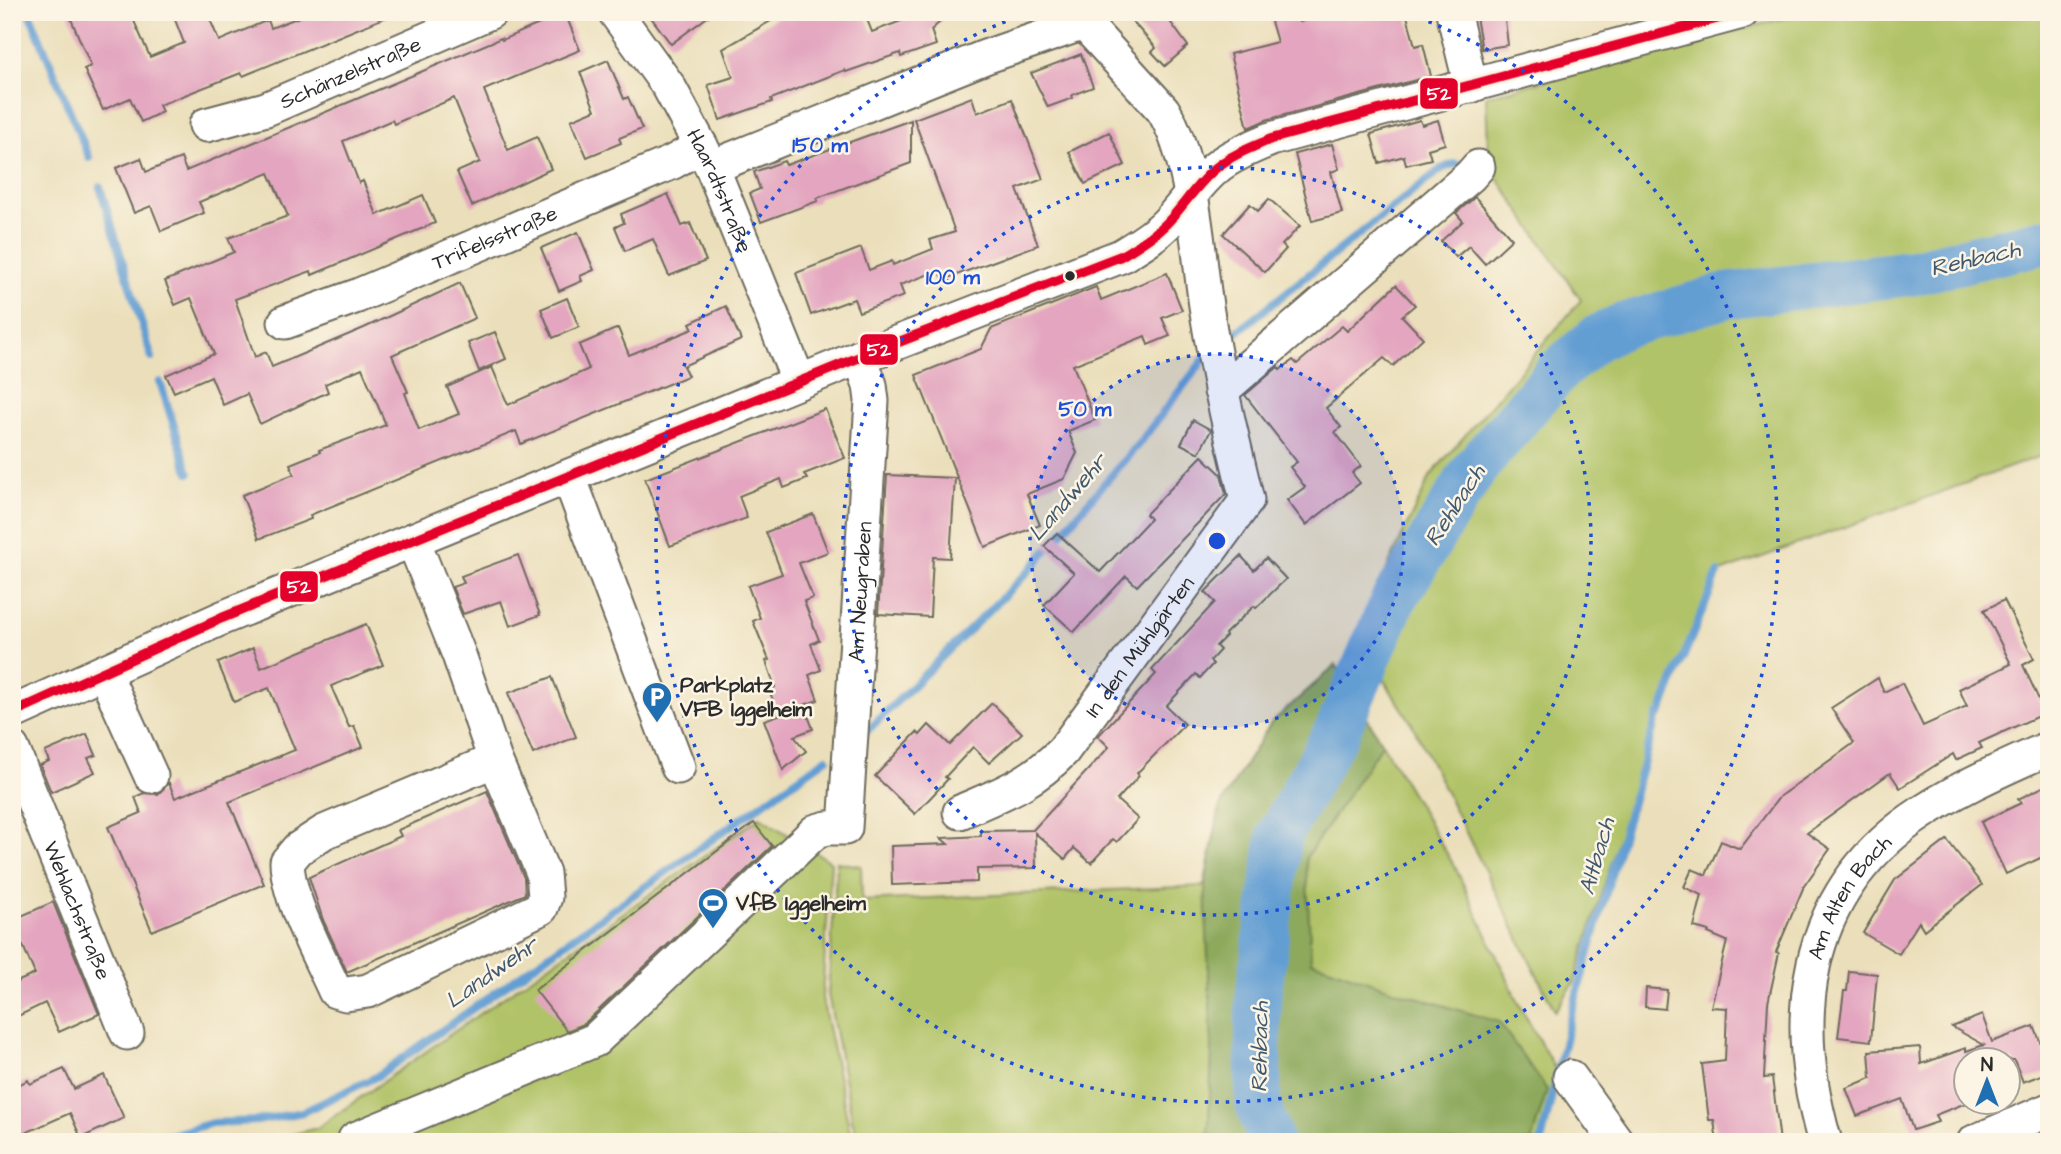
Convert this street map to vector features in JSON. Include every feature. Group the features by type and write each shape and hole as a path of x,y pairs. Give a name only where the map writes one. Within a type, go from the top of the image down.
{"street":[{"name":"Schänzelstraße","path":"206,125 267,109 490,12"},
{"name":"Haardtstraße","path":"615,12 669,87 707,156 799,382"},
{"path":"1453,12 1471,86"},
{"path":"12,713 222,618 860,357 1121,256 1147,241 1219,164 1271,139 1742,12"},
{"name":"Trifelsstraße","path":"285,322 357,296 673,162 707,156 985,57 1079,18"},
{"name":"In den Mühlgärten","path":"960,811 1027,782 1046,769 1063,751 1247,500 1216,368 1180,146 1168,118 1146,90 1079,18"},
{"path":"1216,368 1469,176 1478,166"},
{"name":"Am Neugraben","path":"355,1139 595,1040 816,831 845,828 872,401 870,385 860,357"},
{"path":"569,477 678,766"},
{"path":"413,540 459,655 495,760 543,873 545,897 541,908 368,991 346,994 335,991 287,878 287,862 298,849 324,832 495,760"},
{"path":"104,672 151,776"},
{"name":"Wehlachstraße","path":"12,748 127,1033"},
{"name":"Am Alten Bach","path":"1825,1142 1808,1062 1808,999 1820,935 1835,905 1857,873 1882,844 1910,820 1944,799 2049,748"},
{"path":"1570,1077 1617,1142"},
{"path":"1974,1142 2049,1110"}],"green space":[{"path":"1808,12 2049,12 2049,453 1718,573 1657,715 1574,983 1555,1011 1411,722 1355,636 1431,475 1581,300 1489,166 1486,96"},
{"path":"1336,665 1456,869 1521,1008 1556,1071 1540,1142 859,1142 853,1124 828,994 837,862 861,866 862,901 1204,886 1220,806 1271,723"},
{"path":"1336,665 1382,744 1306,858 1311,961 1396,991 1499,1022 1547,1090 1531,1142 1208,1142 1212,1050 1205,886 1220,806 1271,723"},
{"name":"VfB Iggelheim","path":"760,817 831,862 822,998 852,1142 263,1142 317,1128"}],"building":[{"path":"68,12 130,12 150,57 184,43 172,12 207,12 219,41 268,20 271,28 312,12 396,13 243,76 241,73 159,105 162,112 141,122 130,98 103,110 84,69 91,66"},
{"path":"647,12 714,12 671,44"},
{"path":"786,12 823,12 825,18 842,12 864,12 872,32 925,12 951,12 931,30 936,45 901,57 900,53 846,72 845,70 771,99 772,102 720,120 708,85 733,77 723,49"},
{"path":"1124,12 1163,12 1188,46 1165,66 1152,52 1156,48"},
{"path":"1296,12 1299,22 1339,12 1406,12 1415,46 1423,44 1431,76 1266,120 1248,128 1230,54 1277,42 1270,18"},
{"path":"1475,12 1504,12 1508,45 1482,49"},
{"path":"565,13 580,50 484,90 508,150 537,137 551,169 472,206 457,172 480,162 454,98 394,124 392,120 343,141 359,183 363,181 377,215 423,195 435,223 312,275 311,271 235,299 255,357 266,352 272,367 460,283 475,318 392,355 408,392 405,393 419,430 459,414 447,387 492,367 508,405 589,369 579,345 618,328 629,355 693,329 690,323 726,306 741,340 683,366 688,376 521,444 516,431 310,515 311,519 259,539 242,495 294,474 290,464 386,425 362,368 325,384 328,392 260,424 247,394 223,405 211,376 174,392 166,375 214,354 191,298 175,305 165,281 234,252 228,238 288,216 269,173 199,202 204,213 161,231 151,206 134,213 116,168 141,158 146,172 181,158 186,171"},
{"path":"1081,54 1093,87 1048,107 1031,73"},
{"path":"608,60 624,99 628,97 642,129 619,138 621,143 587,157 571,120 595,110 580,72"},
{"path":"972,97 977,113 1012,99 1043,179 1017,189 1038,245 943,280 940,270 900,285 904,296 859,312 854,299 811,315 796,273 861,248 869,270 892,261 893,265 933,249 930,240 955,232 914,119"},
{"path":"911,120 911,163 761,222 750,193 760,189 754,172 784,161 786,165"},
{"path":"1420,120 1422,125 1438,120 1445,144 1428,149 1431,159 1406,165 1404,156 1379,163 1371,134"},
{"path":"1109,132 1125,165 1085,184 1069,152"},
{"path":"1332,144 1339,169 1331,172 1342,213 1312,221 1295,154"},
{"path":"668,194 682,226 690,223 706,261 669,276 653,239 625,251 615,227 624,223 621,214"},
{"path":"1475,197 1512,239 1485,264 1469,246 1456,257 1441,241 1463,221 1456,213"},
{"path":"1269,199 1300,226 1282,245 1286,249 1265,272 1223,234 1250,204 1258,211"},
{"path":"578,232 594,270 580,276 582,281 559,291 541,248"},
{"path":"1167,273 1182,310 1162,318 1170,336 1148,345 1145,336 1073,365 1095,420 1068,431 1077,453 1064,479 1027,494 1040,525 985,547 916,375 981,349 991,329 1096,287 1101,300"},
{"path":"1396,285 1415,305 1402,316 1423,338 1393,366 1384,358 1326,408 1341,427 1335,432 1361,466 1352,473 1360,483 1306,525 1287,500 1305,487 1290,467 1297,462 1245,395 1278,367 1280,370 1293,360 1297,364 1342,326 1347,331"},
{"path":"567,298 579,327 553,338 541,309"},
{"path":"495,332 506,359 479,371 468,343"},
{"path":"825,409 845,458 804,474 807,479 784,488 781,479 739,496 747,518 670,546 645,479"},
{"path":"1193,420 1211,430 1199,453 1181,444"},
{"path":"1202,456 1221,474 1226,494 1137,586 1126,576 1074,632 1044,605 1074,573 1044,546 1057,533 1100,572 1150,519 1146,514"},
{"path":"887,475 955,478 950,558 933,557 930,617 878,614"},
{"path":"813,514 828,552 799,563 813,598 804,601 819,640 811,644 821,670 809,675 818,700 804,705 813,729 794,736 806,751 783,770 764,720 779,715 769,690 775,687 766,661 769,660 753,621 760,618 748,586 782,574 766,532"},
{"path":"518,555 540,615 510,626 501,601 463,614 452,587 464,583 461,576"},
{"path":"1241,556 1254,570 1266,558 1286,579 1225,634 1216,646 1220,650 1210,661 1213,664 1200,678 1196,674 1166,706 1185,724 1137,773 1139,776 1117,800 1138,819 1117,842 1113,839 1091,863 1074,848 1065,859 1035,833 1036,868 977,869 977,882 892,885 891,846 948,844 941,838 981,836 981,831 1033,830 1109,747 1098,736 1156,674 1152,670 1215,602 1205,592"},
{"path":"2004,600 2034,659 2023,665 2045,713 1979,743 1982,748 1956,760 1953,754 1900,788 1890,773 1807,833 1830,849 1804,886 1776,952 1779,953 1768,1003 1764,1078 1772,1077 1780,1142 1717,1142 1714,1120 1709,1120 1702,1064 1725,1061 1727,1008 1711,1007 1727,941 1708,933 1709,931 1694,927 1702,895 1684,887 1692,869 1706,875 1721,841 1740,849 1780,796 1854,743 1831,708 1878,678 1884,692 1902,683 1923,726 1967,706 1959,689 2011,664 1984,610"},
{"path":"366,624 383,665 331,686 349,727 354,726 363,747 229,802 264,884 152,931 108,827 141,813 135,797 144,793 158,794 169,783 175,798 295,750 269,688 234,702 218,663 253,648 261,668"},
{"path":"552,677 576,737 533,754 508,693"},
{"path":"992,703 1022,733 989,763 973,747 915,814 875,776 917,732 920,735 929,725 950,745"},
{"path":"87,734 96,755 88,758 95,772 51,792 40,765 49,761 45,752"},
{"path":"2049,784 2049,854 2006,874 1981,822 2021,803 2018,799"},
{"path":"487,791 524,878 525,894 347,972 323,920 309,877 401,836 398,830"},
{"path":"754,823 772,846 584,1024 567,1031 535,990"},
{"path":"1947,840 1982,885 1924,930 1919,922 1899,954 1863,933 1895,880"},
{"path":"53,902 99,1014 59,1032 45,1003 12,1019 12,984 35,974 12,920"},
{"path":"1849,971 1877,974 1871,1041 1838,1037"},
{"path":"1646,988 1667,990 1665,1009 1645,1007"},
{"path":"1982,1015 1992,1042 2034,1026 2049,1064 2049,1072 2023,1082 2022,1046 1981,1046 1984,1045 1952,1027"},
{"path":"1920,1047 1921,1064 1952,1053 1952,1108 1935,1115 1938,1122 1913,1130 1902,1099 1857,1116 1846,1088 1871,1078 1869,1051"},
{"path":"64,1069 74,1089 104,1075 124,1118 81,1138 70,1113 12,1139 12,1088 28,1080 30,1084"}],"waterway":[{"path":"29,12 89,157"},
{"name":"Landwehr","path":"1223,343 1441,169 1454,164 1465,166"},
{"path":"100,187 152,358"},
{"name":"Rehbach","path":"1271,1142 1258,1104 1258,998 1280,834 1337,731 1393,601 1475,468 1559,370 1597,338 1622,326 1724,296 1910,273 2049,240"},
{"name":"Landwehr","path":"864,734 1028,572 1141,441 1205,358"},
{"path":"160,382 189,473"},
{"name":"Altbach","path":"1660,714 1718,573"},
{"name":"Altbach","path":"1573,1008 1657,715"},
{"name":"Landwehr","path":"145,1142 212,1123 257,1121 303,1112 376,1077 827,758"},
{"name":"Altbach","path":"1541,1142 1573,1006"}],"transit line":[{"name":"52","path":"12,713 222,618 860,357 1121,256 1161,229 1203,180 1223,162 1271,139 1742,12"}],"place":[{"name":"Parkplatz VFB Iggelheim","path":"657,724"},
{"name":"VfB Iggelheim","path":"713,930"}]}
